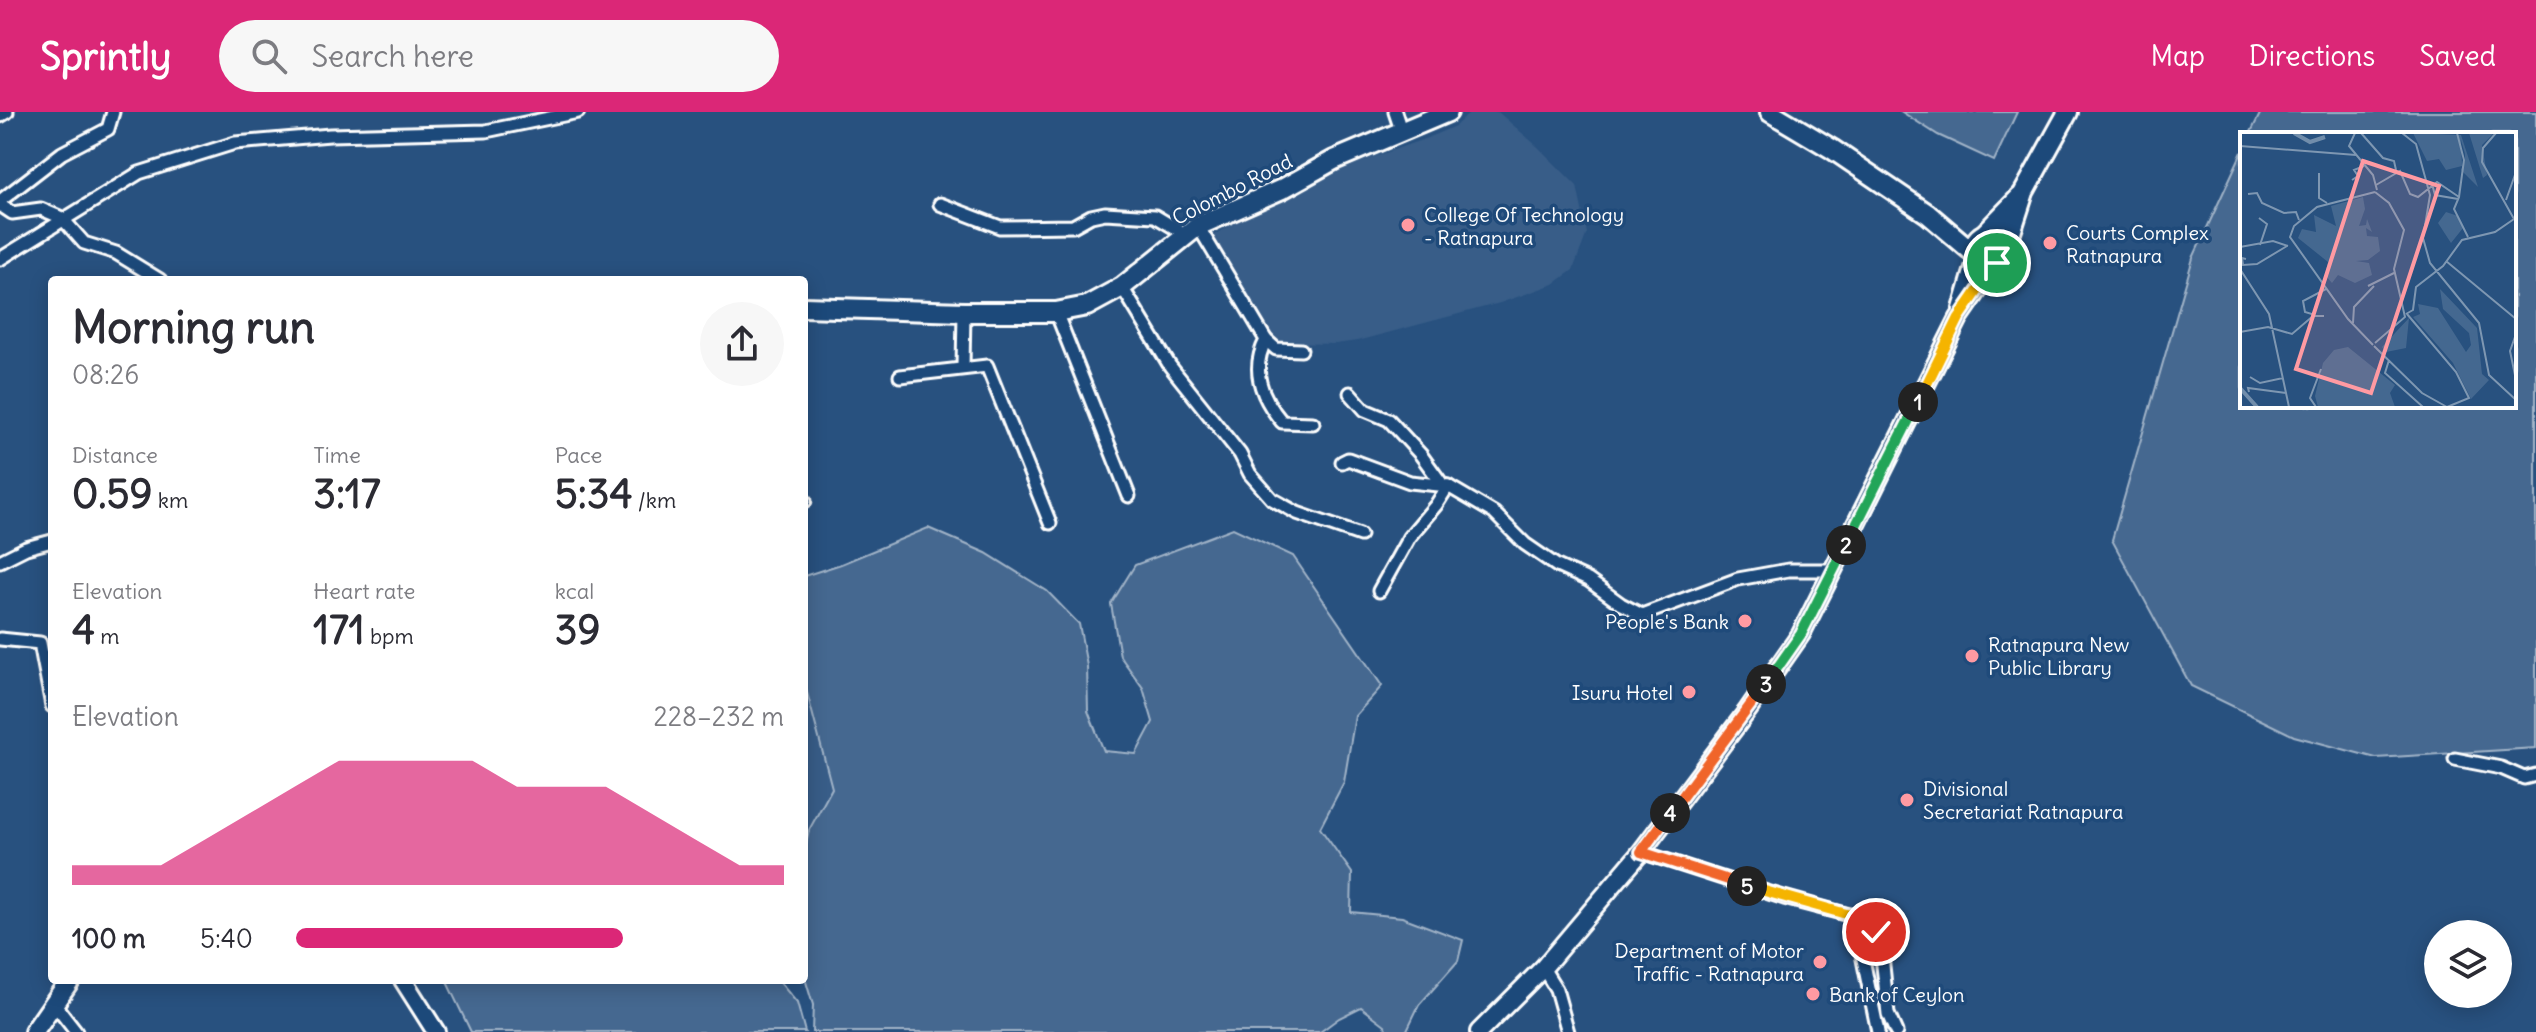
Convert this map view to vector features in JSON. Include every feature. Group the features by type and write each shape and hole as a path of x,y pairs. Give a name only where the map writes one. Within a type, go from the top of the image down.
{"highway":[{"name":"Colombo Road","path":"808,307 1056,312 1087,306 1122,287 1192,230 1282,189 1334,160 1448,112"},
{"path":"1770,112 1832,149 1928,214 1988,265 2001,257 2024,192 2068,112"},
{"path":"1976,256 1975,246 1983,235 2024,192"},
{"path":"1928,214 1983,235 1999,237 2001,257"},
{"path":"34,1032 68,984"}],"main road":[{"path":"1959,318 1976,256"},
{"path":"1479,1032 1543,968 1641,852 1801,634 1959,318 2001,257"},
{"path":"406,984 436,1032"}],"street":[{"path":"0,116 7,112"},
{"path":"113,112 108,129 62,153 0,203 12,213 41,209 62,218 84,243 116,253 153,276"},
{"path":"0,259 139,173 235,143 330,135 486,131 578,112"},
{"path":"1395,112 1402,133"},
{"path":"940,204 1000,227 1073,226 1091,216 1105,213 1155,216 1192,230 1266,340 1276,349 1301,350"},
{"path":"1122,287 1170,366 1272,499 1297,513 1360,535"},
{"path":"963,367 964,312"},
{"path":"1056,312 1129,496"},
{"path":"1266,340 1258,355 1256,373 1273,411 1282,422 1313,423"},
{"path":"900,376 987,366 1050,523"},
{"path":"1350,393 1365,410 1389,420 1445,485 1494,513 1525,544 1557,566 1588,580 1642,615 1738,579 1788,570 1834,570"},
{"path":"1342,462 1348,459 1410,482 1445,485"},
{"path":"1379,591 1409,537 1436,505 1445,485"},
{"path":"0,561 26,548 48,542"},
{"path":"0,639 40,643 48,685"},
{"path":"2455,759 2501,768 2524,778 2536,775"},
{"path":"1641,852 1784,898 1864,919 1876,932 1881,946 1888,1014 1896,1032"},
{"path":"1848,915 1858,935 1878,1032"},
{"path":"1543,968 1556,989 1568,1032"},
{"path":"55,1005 76,1032"}],"shaded area":[{"name":"College Of Technology - Ratnapura","path":"1470,112 1498,112 1577,186 1587,233 1573,270 1554,284 1500,303 1357,341 1336,344 1279,343 1272,337 1211,241 1212,236 1315,178 1427,138 1455,126"},
{"path":"1902,112 2017,112 1994,161 1938,135"},
{"path":"2261,112 2536,112 2536,748 2376,758 2294,736 2191,686 2112,540 2193,258 2240,156 2240,408 2516,408 2516,132 2251,132"},
{"path":"928,528 986,553 1047,591 1079,624 1087,666 1088,711 1104,751 1136,754 1153,722 1143,688 1120,656 1111,604 1135,565 1233,528 1293,556 1382,686 1355,716 1344,782 1320,828 1352,873 1351,912 1402,917 1463,940 1458,961 1419,1005 1406,1032 1387,1032 1385,1025 1361,1007 1320,1032 812,1032 813,1005 807,984 808,835 832,788 808,696 808,575"},
{"path":"808,696 832,788 808,835"},
{"path":"448,984 781,984 797,1003 805,1032 471,1032"}],"place":[{"name":"College Of Technology - Ratnapura","path":"1408,225"},
{"name":"Courts Complex Ratnapura","path":"2050,243"},
{"name":"People's Bank","path":"1745,621"},
{"name":"Ratnapura New Public Library","path":"1972,656"},
{"name":"Isuru Hotel","path":"1689,692"},
{"name":"Divisional Secretariat Ratnapura","path":"1907,800"},
{"name":"Department of Motor Traffic - Ratnapura","path":"1820,962"},
{"name":"Bank of Ceylon","path":"1813,994"}],"route":[{"path":"1876,932 1864,919 1784,898 1641,852 1801,634 1959,318 1997,263"}]}
